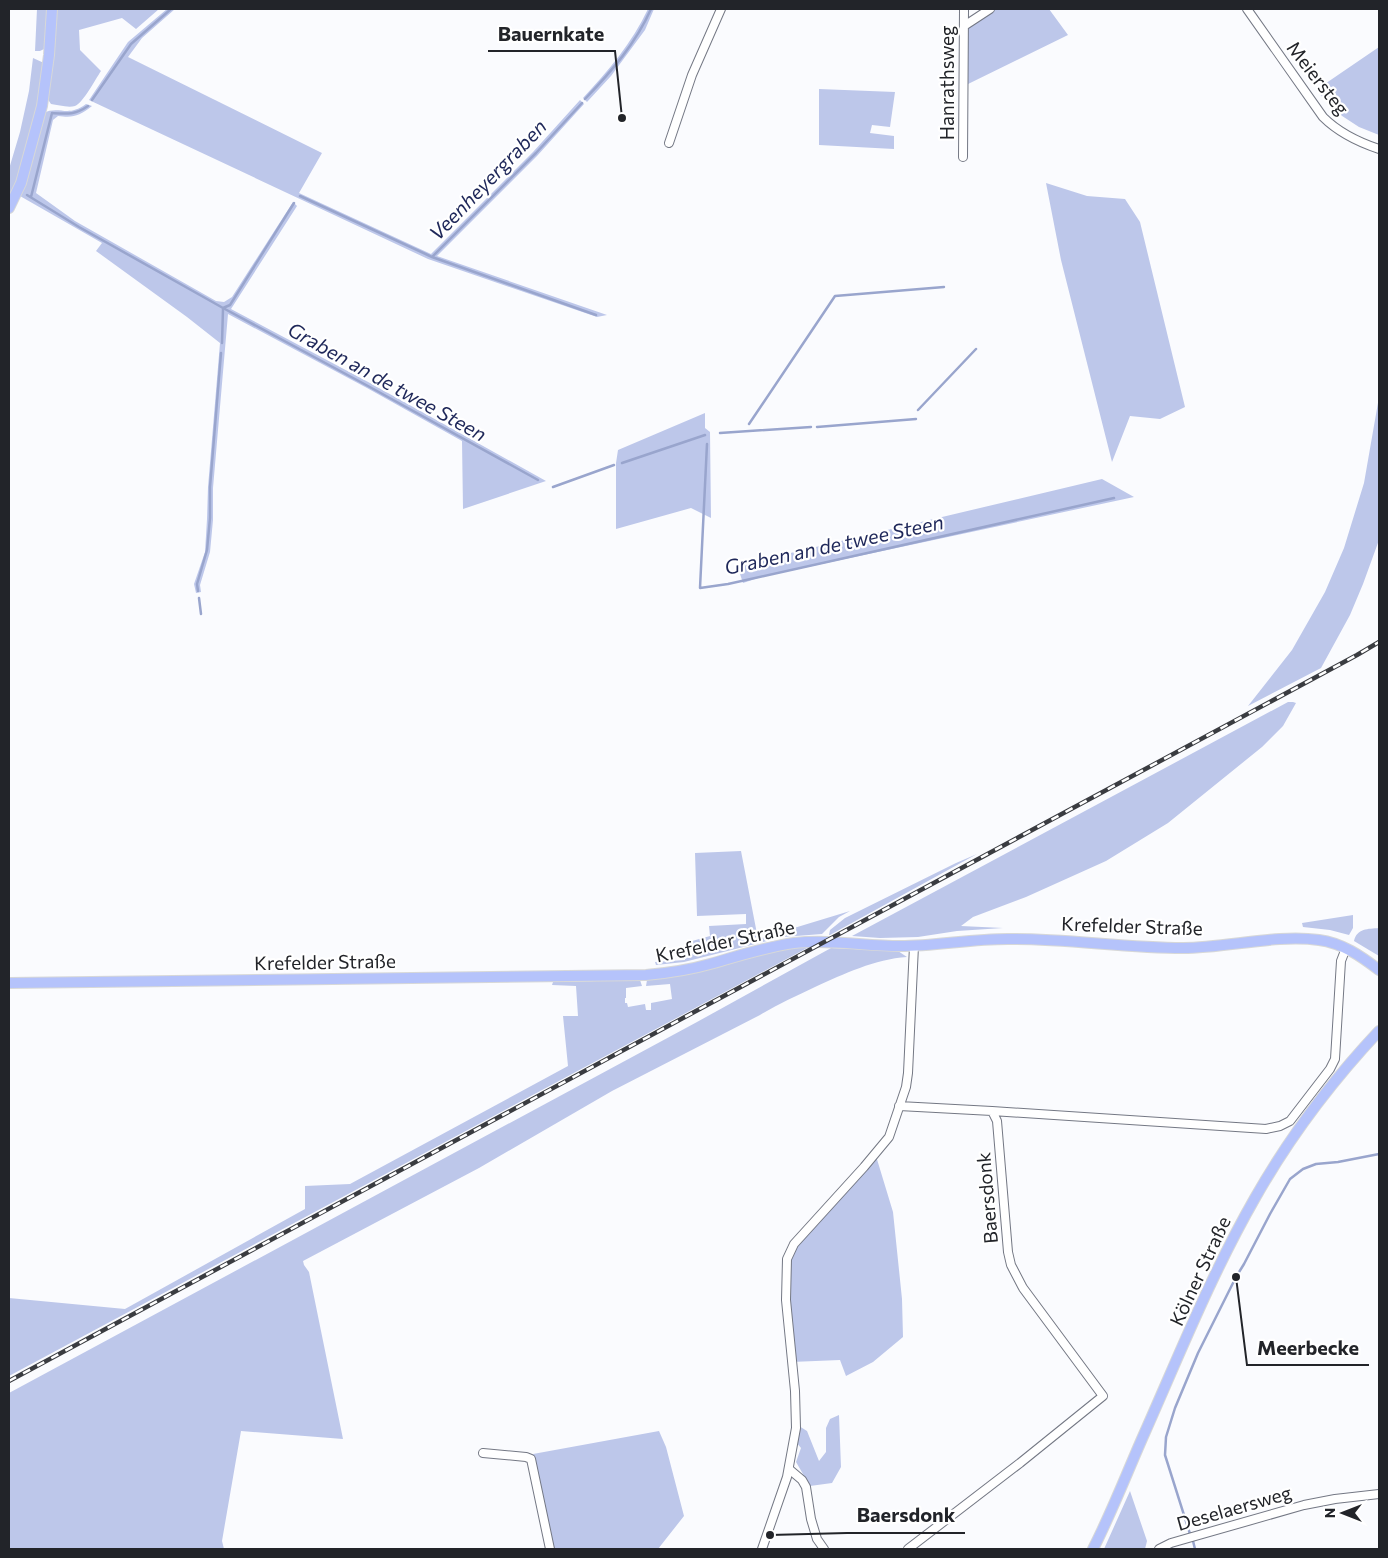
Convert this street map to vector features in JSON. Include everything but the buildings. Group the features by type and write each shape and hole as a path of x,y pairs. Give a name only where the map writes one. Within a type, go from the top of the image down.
{"main road":[{"path":"9,208 21,183 42,106 49,55 52,9"},
{"name":"Krefelder Straße","path":"9,983 646,975 688,969 794,943 914,946 1011,939 1184,948 1213,947 1298,938 1322,940 1346,948 1379,970"},
{"name":"Kölner Straße","path":"1093,1549 1198,1312 1234,1236 1255,1198 1313,1110 1349,1065 1379,1032"}],"street":[{"path":"669,144 692,75 721,9"},
{"name":"Hanrathsweg","path":"963,157 964,9"},
{"path":"964,26 990,9"},
{"name":"Meiersteg","path":"1247,9 1323,117 1350,138 1379,149"},
{"path":"762,1549 787,1476 796,1428 795,1391 786,1300 787,1259 794,1244 864,1167 888,1137 906,1086 908,1073 914,946"},
{"path":"899,1106 1266,1129 1280,1126 1290,1121 1330,1069 1335,1059 1341,961 1346,948"},
{"name":"Baersdonk","path":"908,1549 1020,1464 1103,1396 1023,1288 1011,1265 1008,1252 996,1121 992,1111"},
{"path":"483,1453 526,1456 530,1459 550,1549"},
{"path":"789,1468 802,1480 806,1487 811,1519 817,1539 824,1549"},
{"name":"Deselaersweg","path":"1159,1549 1304,1505 1379,1494"}],"shaded area":[{"path":"37,9 48,9 46,48 40,51 35,51"},
{"path":"56,9 159,9 136,29 122,18 79,30 80,50 101,71 82,101 75,106 69,107 51,104 47,98"},
{"path":"167,9 175,9 142,38 128,57 322,153 299,193 431,254 533,152 580,100 584,104 537,156 437,256 607,315 597,317 428,259 89,100 128,42"},
{"path":"648,9 654,9 645,30 611,76 587,102 583,98 619,56 635,33"},
{"path":"994,9 1049,9 1068,35 966,85 967,31 971,24"},
{"path":"1379,47 1379,135 1359,127 1336,112 1316,90"},
{"path":"33,58 44,63 40,93 16,184 9,199 9,169 29,91"},
{"path":"819,89 895,92 890,127 872,125 870,133 894,136 894,149 819,145"},
{"path":"86,104 92,106 80,114 68,117 58,116 53,120 36,193 75,221 216,301 224,302 232,297 293,202 297,206 231,309 370,383 546,481 463,509 462,441 228,314 213,488 210,552 200,585 201,592 196,593 194,584 205,552 208,487 220,343 96,251 102,243 20,196 43,113 54,110 74,110"},
{"path":"1046,183 1087,196 1125,199 1140,222 1185,407 1160,419 1130,416 1112,462 1061,260"},
{"path":"1379,397 1379,540 1350,615 1321,668 1248,706 1292,650 1325,592 1344,548 1364,483"},
{"path":"705,413 705,428 710,432 711,518 691,508 616,529 616,463 618,450"},
{"path":"1102,479 1134,497 761,577 743,583 738,568 757,561"},
{"path":"1288,702 1296,703 1283,726 1262,747 1168,823 1106,861 1026,897 973,917 961,926 1003,928 957,931 918,937 880,938 852,936"},
{"path":"741,851 758,939 850,911 839,917 822,934 783,937 684,962 656,965 655,962 685,960 685,943 710,936 709,926 746,924 746,914 697,916 695,853"},
{"path":"977,854 829,935 830,930 845,918"},
{"path":"1353,915 1353,928 1349,935 1330,930 1303,927 1302,923"},
{"path":"1379,928 1379,956 1354,941 1360,931"},
{"path":"795,948 807,948 9,1376 9,1298 125,1309 305,1209 305,1186 350,1184 568,1066 563,1016 578,1016 576,986 552,985 553,982 640,980 642,986 626,988 625,1003 627,1003 628,1007 645,1004 646,1010 651,1010 651,1003 672,999 670,984 646,986 647,980 685,974"},
{"path":"831,948 898,951 907,957 895,958 860,968 780,1004 612,1091 479,1168 303,1261 309,1272 343,1439 241,1431 222,1541 224,1549 9,1549 9,1393"},
{"path":"876,1156 893,1212 902,1299 903,1337 873,1362 846,1376 840,1360 791,1362 789,1259 795,1244"},
{"path":"839,1415 841,1467 832,1483 810,1486 796,1462 801,1448 796,1442 799,1426 807,1431 819,1461 826,1452 826,1428 830,1419"},
{"path":"659,1431 666,1447 684,1516 658,1549 555,1549 552,1546 533,1454"},
{"path":"1130,1491 1147,1541 1145,1549 1104,1549"}],"waterway":[{"path":"92,100 131,44 171,9"},
{"name":"Veenheyergraben","path":"585,99 622,57 638,34 651,9"},
{"name":"Veenheyergraben","path":"300,196 432,257 536,153 582,103"},
{"path":"31,197 52,113 71,113 88,106"},
{"name":"Veenheyergraben","path":"27,195 79,227 223,308 230,305 294,203"},
{"path":"432,257 596,315"},
{"path":"749,424 835,296 944,287"},
{"name":"Graben an de twee Steen","path":"223,308 538,480"},
{"path":"222,343 223,309"},
{"path":"918,410 976,349"},
{"path":"198,591 197,584 207,550 221,353"},
{"path":"817,427 916,419"},
{"path":"720,433 811,427"},
{"name":"Graben an de twee Steen","path":"622,463 705,435"},
{"name":"Graben an de twee Steen","path":"707,444 700,588 728,584 1114,498"},
{"name":"Graben an de twee Steen","path":"553,487 614,465"},
{"path":"199,598 201,614"},
{"path":"1190,1534 1165,1455 1166,1437 1175,1408 1198,1353 1236,1277 1290,1179 1303,1169 1316,1164 1379,1154"},
{"path":"1193,1541 1195,1549"}],"railway":[{"path":"9,1381 1379,642"}],"place":[{"name":"Bauernkate","path":"622,118"},
{"name":"Meerbecke","path":"1236,1277"},
{"name":"Baersdonk","path":"770,1535"}]}
